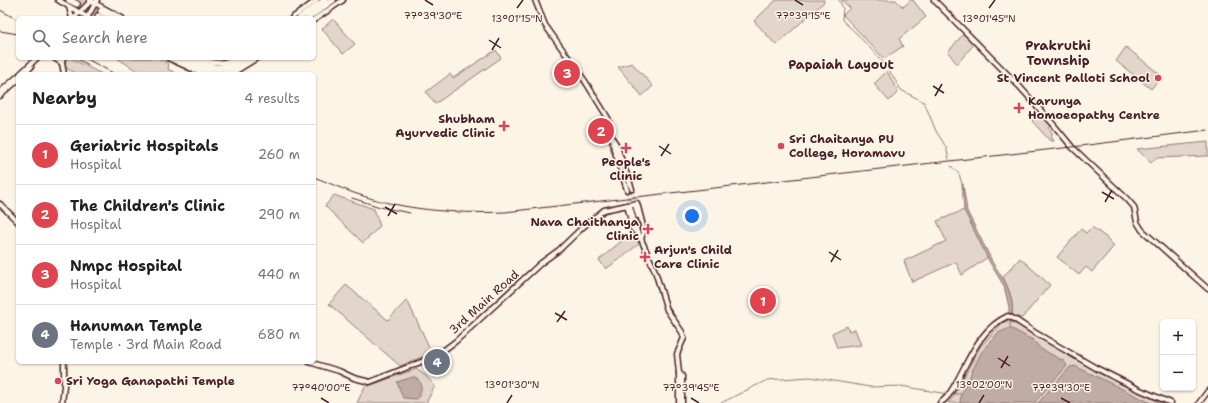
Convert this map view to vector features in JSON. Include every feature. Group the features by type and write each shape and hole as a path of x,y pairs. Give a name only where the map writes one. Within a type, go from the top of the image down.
{"highway":[{"path":"69,0 77,4"},
{"path":"303,16 325,0"},
{"path":"311,16 334,0"},
{"path":"181,60 207,71 216,72"},
{"path":"193,60 205,65 220,68 231,66 240,60"},
{"path":"227,72 240,67 249,60"}],"street":[{"path":"58,0 85,16"},
{"path":"100,0 101,13"},
{"path":"295,16 316,0"},
{"path":"316,19 343,0"},
{"path":"535,0 545,26 585,81 602,108 610,125 611,137 616,144 629,190"},
{"path":"934,0 1020,86 1072,147 1127,199 1134,207 1137,222 1142,230 1208,289"},
{"path":"93,1 101,13 114,16"},
{"path":"76,16 93,1"},
{"path":"89,16 93,1"},
{"path":"69,7 72,16"},
{"path":"22,72 35,60"},
{"path":"26,72 38,60"},
{"path":"172,60 199,72"},
{"path":"203,60 223,63 230,60"},
{"path":"234,72 254,60"},
{"path":"62,62 63,72"},
{"path":"0,92 16,78"},
{"path":"0,96 16,82"},
{"path":"0,204 16,220"},
{"path":"631,205 638,204 644,230 641,236"},
{"path":"631,205 633,229 641,236"},
{"path":"631,205 668,310 682,332 684,338 677,354 679,373 679,403"},
{"name":"3rd Main Road","path":"315,364 354,378 370,382 436,356 456,341 541,263 559,250 583,227 604,210 631,205"},
{"path":"940,403 948,397 968,358 982,337 1002,319 1009,317 1096,368 1138,389 1171,403"},
{"path":"62,403 64,364"},
{"path":"679,373 682,376 682,403"},
{"path":"1199,403 1208,391"}],"shaded area":[{"path":"776,0 824,0 824,2 776,45 754,21"},
{"path":"841,0 896,0 903,7 913,0 926,17 899,39 903,46 884,59 843,15 850,8"},
{"path":"333,19 355,44 343,54 322,29"},
{"path":"964,33 975,43 957,64 948,52"},
{"path":"1126,47 1162,76 1151,89 1116,61"},
{"path":"496,50 501,58 435,104 426,92 450,74 453,78"},
{"path":"74,60 98,72 74,72 66,68 65,61"},
{"path":"120,60 162,60 169,64 168,69 173,72 139,72"},
{"path":"632,63 653,86 642,96 618,67"},
{"path":"887,71 898,92 889,101 874,84"},
{"path":"1041,113 1052,125 1049,128 1053,134 1051,136 1054,141 1050,141 1032,121"},
{"path":"1208,142 1208,156 1156,158 1151,163 1137,149"},
{"path":"962,184 967,211 992,262 1010,294 1012,301 1012,316 1009,315 1009,307 1004,286 990,263 964,210"},
{"path":"334,195 374,209 380,226 363,243 325,206"},
{"path":"964,210 988,257 962,275 956,262 912,282 904,261 946,241 937,221"},
{"path":"1092,227 1107,238 1114,246 1092,272 1086,267 1079,275 1057,257 1081,229 1086,233"},
{"path":"632,232 639,244 606,269 599,260"},
{"path":"1020,258 1050,285 1022,318 1012,316 1010,296 1003,277"},
{"path":"346,285 388,320 407,300 432,353 400,366 329,304"},
{"path":"1007,321 1018,325 1105,375 1161,403 948,403 953,397 980,347 1002,323"},
{"path":"847,326 849,331 855,329 861,345 837,348 832,333"},
{"path":"1010,328 1033,340 1041,349 1064,361 1067,366 1034,403 960,403 961,394 981,353 998,333"},
{"path":"1075,366 1151,403 1038,403 1070,367"},
{"path":"416,369 426,376 435,386 426,403 357,403 365,386"},
{"path":"413,377 421,384 419,395 417,399 403,398 397,382"}],"waterway":[{"path":"839,0 843,8 842,20 886,65 901,90 924,102 936,131 946,147 949,159"},
{"path":"951,166 959,174 962,184"},
{"path":"1010,320 1010,328"},
{"path":"721,403 767,380 810,377 870,387 901,386 948,394"},
{"path":"951,394 961,394"}],"tunnel":[{"path":"80,0 101,11"},
{"path":"77,4 98,16"},
{"path":"632,189 635,205"},
{"path":"627,190 630,206"}],"railway":[{"path":"0,10 16,19"},
{"path":"0,31 16,34"},
{"path":"79,60 89,65"},
{"path":"89,60 111,72"},
{"path":"316,178 372,199 409,207 447,211 505,212 1208,130"},
{"path":"352,198 380,207 410,213"}],"place":[{"name":"Nmpc Hospital","path":"567,73"},
{"name":"St Vincent Palloti School","path":"1158,78"},
{"name":"Karunya Homoeopathy Centre","path":"1019,108"},
{"name":"Shubham Ayurvedic Clinic","path":"504,126"},
{"name":"The Children's Clinic","path":"601,131"},
{"name":"Sri Chaitanya PU College, Horamavu","path":"781,146"},
{"name":"People's Clinic","path":"626,148"},
{"name":"Nava Chaithanya Clinic","path":"648,229"},
{"name":"Arjun's Child Care Clinic","path":"645,257"},
{"name":"Geriatric Hospitals","path":"763,301"},
{"name":"Hanuman Temple","path":"437,362"},
{"name":"Sri Yoga Ganapathi Temple","path":"58,381"}],"district":[{"name":"Prakruthi Township","path":"1058,52"},
{"name":"Papaiah Layout","path":"841,64"}]}
